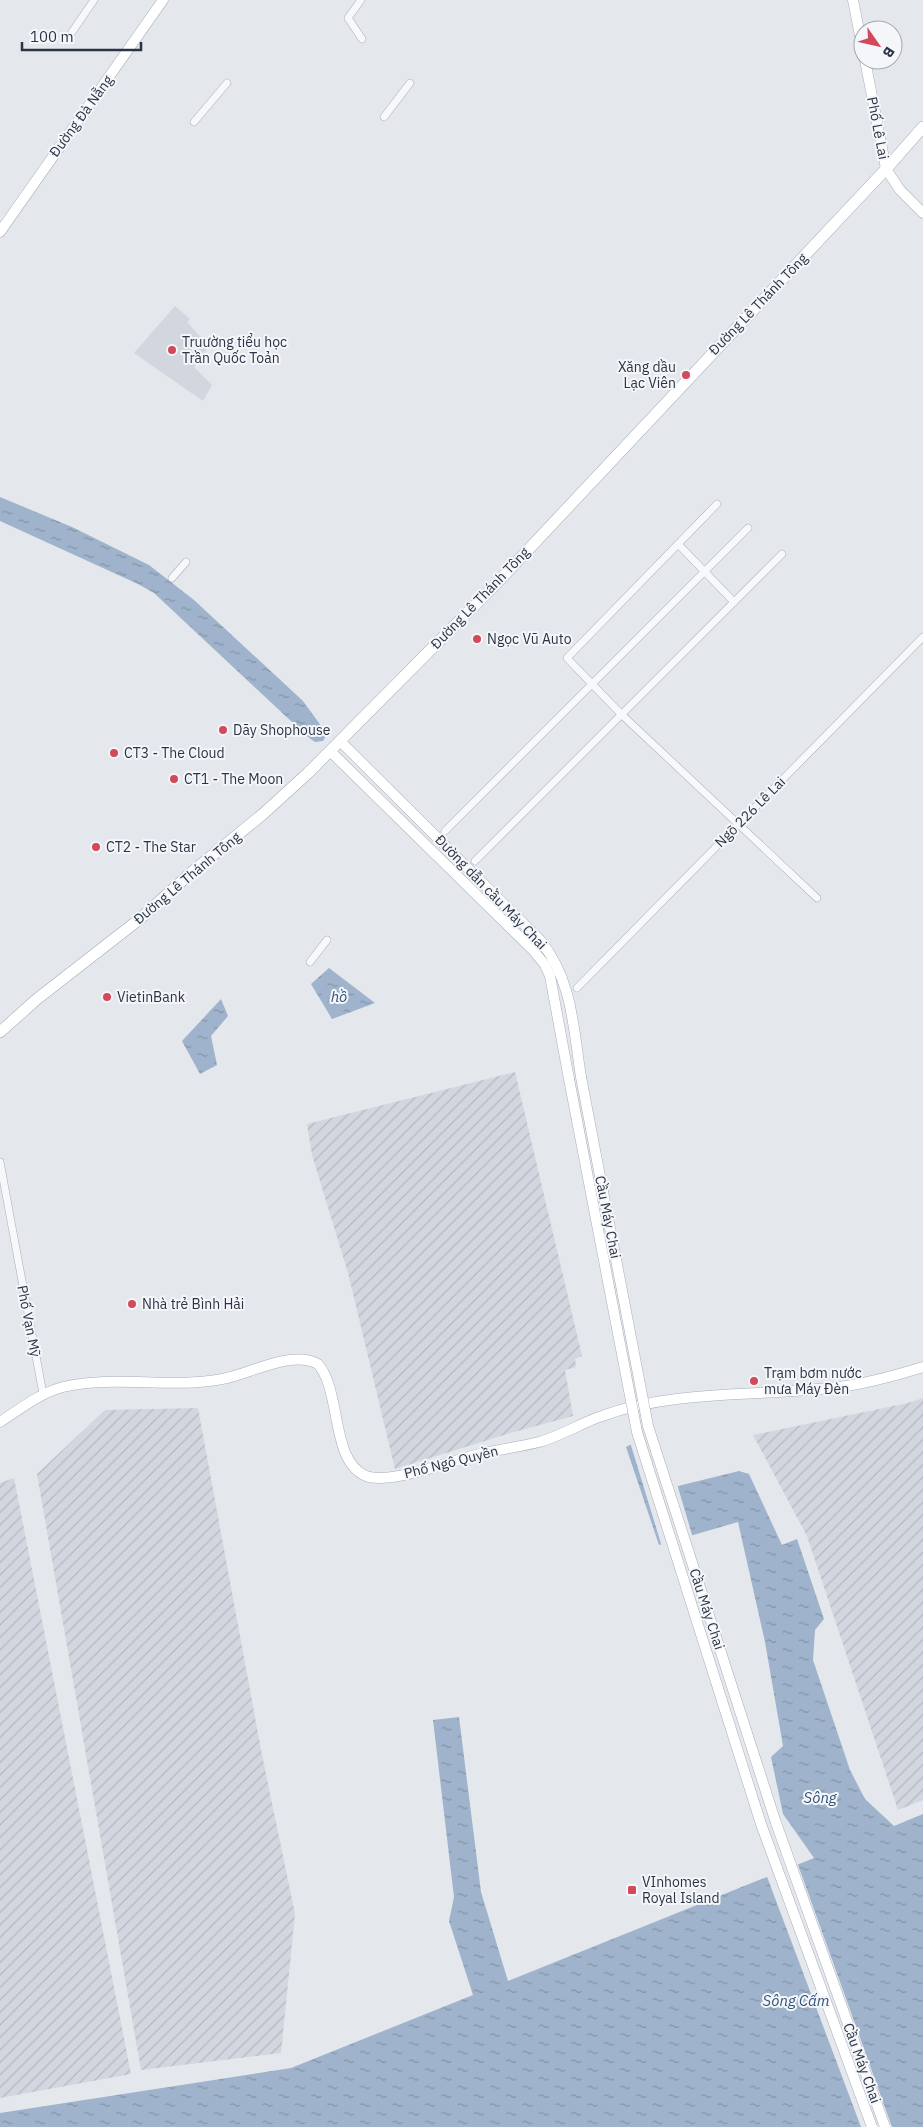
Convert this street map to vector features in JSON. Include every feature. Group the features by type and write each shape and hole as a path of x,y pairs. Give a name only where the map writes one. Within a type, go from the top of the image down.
{"main road":[{"name":"Đường Lê Thánh Tông","path":"0,1032 37,999 142,918 192,872 264,814 330,751 495,584 886,169 923,127"}],"street":[{"path":"72,32 94,0"},
{"name":"Đường Đà Nẵng","path":"0,232 163,0"},
{"path":"361,0 348,18 362,39"},
{"path":"853,0 857,20"},
{"name":"Phố Lê Lai","path":"867,70 886,169 900,190 923,213"},
{"path":"194,122 226,83"},
{"path":"384,117 410,83"},
{"path":"717,504 567,658 621,714 817,898"},
{"path":"445,831 748,528"},
{"path":"678,544 734,602"},
{"path":"475,861 782,554"},
{"path":"172,578 186,562"},
{"name":"Ngõ 226 Lê Lai","path":"577,988 923,637"},
{"name":"Đường dẫn cầu Máy Chai","path":"340,741 540,940 553,957 568,994 581,1077"},
{"name":"Đường dẫn cầu Máy Chai","path":"330,751 513,930 545,965 554,997 569,1079"},
{"path":"310,962 327,940"},
{"name":"Cầu Máy Chai","path":"581,1077 648,1426 776,1823 885,2127"},
{"name":"Cầu Máy Chai","path":"569,1079 637,1432 761,1824 872,2127"},
{"name":"Phố Vạn Mỹ","path":"0,1162 43,1394"},
{"name":"Phố Ngô Quyền","path":"0,1422 43,1394 74,1385 172,1384 220,1380 232,1378 253,1368 296,1360 311,1361 321,1368 329,1386 346,1455 358,1471 374,1478 406,1475 453,1460 540,1442 602,1416 626,1409 695,1398 840,1387 923,1367"}],"shaded area":[{"name":"Truường tiểu học Trần Quốc Toản","path":"175,306 190,319 187,322 209,346 194,367 212,385 203,401 134,353"},
{"path":"515,1072 582,1356 575,1359 576,1367 565,1370 573,1416 507,1434 395,1469 348,1273 312,1155 307,1124"},
{"path":"923,1398 923,1800 898,1810 807,1536 753,1435 908,1403"},
{"path":"198,1408 261,1750 295,1914 281,2053 141,2070 37,1474 105,1410"},
{"path":"14,1478 131,2074 0,2098 0,1483"}],"water":[{"path":"0,497 72,527 149,565 194,600 303,701 327,734 323,741 315,742 308,737 154,593 0,521"},
{"name":"hồ","path":"329,968 375,1003 332,1019 311,984"},
{"path":"221,999 228,1016 211,1036 217,1065 200,1074 182,1041"},
{"name":"Sông Cấm","path":"646,1437 663,1481 674,1487 739,1471 749,1474 782,1545 797,1539 824,1619 815,1630 813,1660 850,1770 865,1799 894,1826 923,1814 923,2127 0,2127 0,2113 291,2068 473,1995 449,1921 454,1897 433,1720 459,1717 481,1892 508,1981 814,1858 783,1814 771,1757 783,1746 765,1642 738,1522 659,1545 626,1447"}],"pier":[{"path":"645,1435 665,1479 677,1484 693,1538 662,1547 630,1442"},
{"path":"797,1862 892,2127 861,2127 766,1874"}],"place":[{"name":"Truường tiểu học Trần Quốc Toản","path":"172,350"},
{"name":"Xăng dầu Lạc Viên","path":"686,375"},
{"name":"Ngọc Vũ Auto","path":"477,639"},
{"name":"Dãy Shophouse","path":"223,730"},
{"name":"CT3 - The Cloud","path":"114,753"},
{"name":"CT1 - The Moon","path":"174,779"},
{"name":"CT2 - The Star","path":"96,847"},
{"name":"VietinBank","path":"107,997"},
{"name":"Nhà trẻ Bình Hải","path":"132,1304"},
{"name":"Trạm bơm nước mưa Máy Đèn","path":"754,1381"},
{"name":"VInhomes Royal Island","path":"632,1890"}],"water label":[{"name":"Sông","path":"820,1798"}]}
